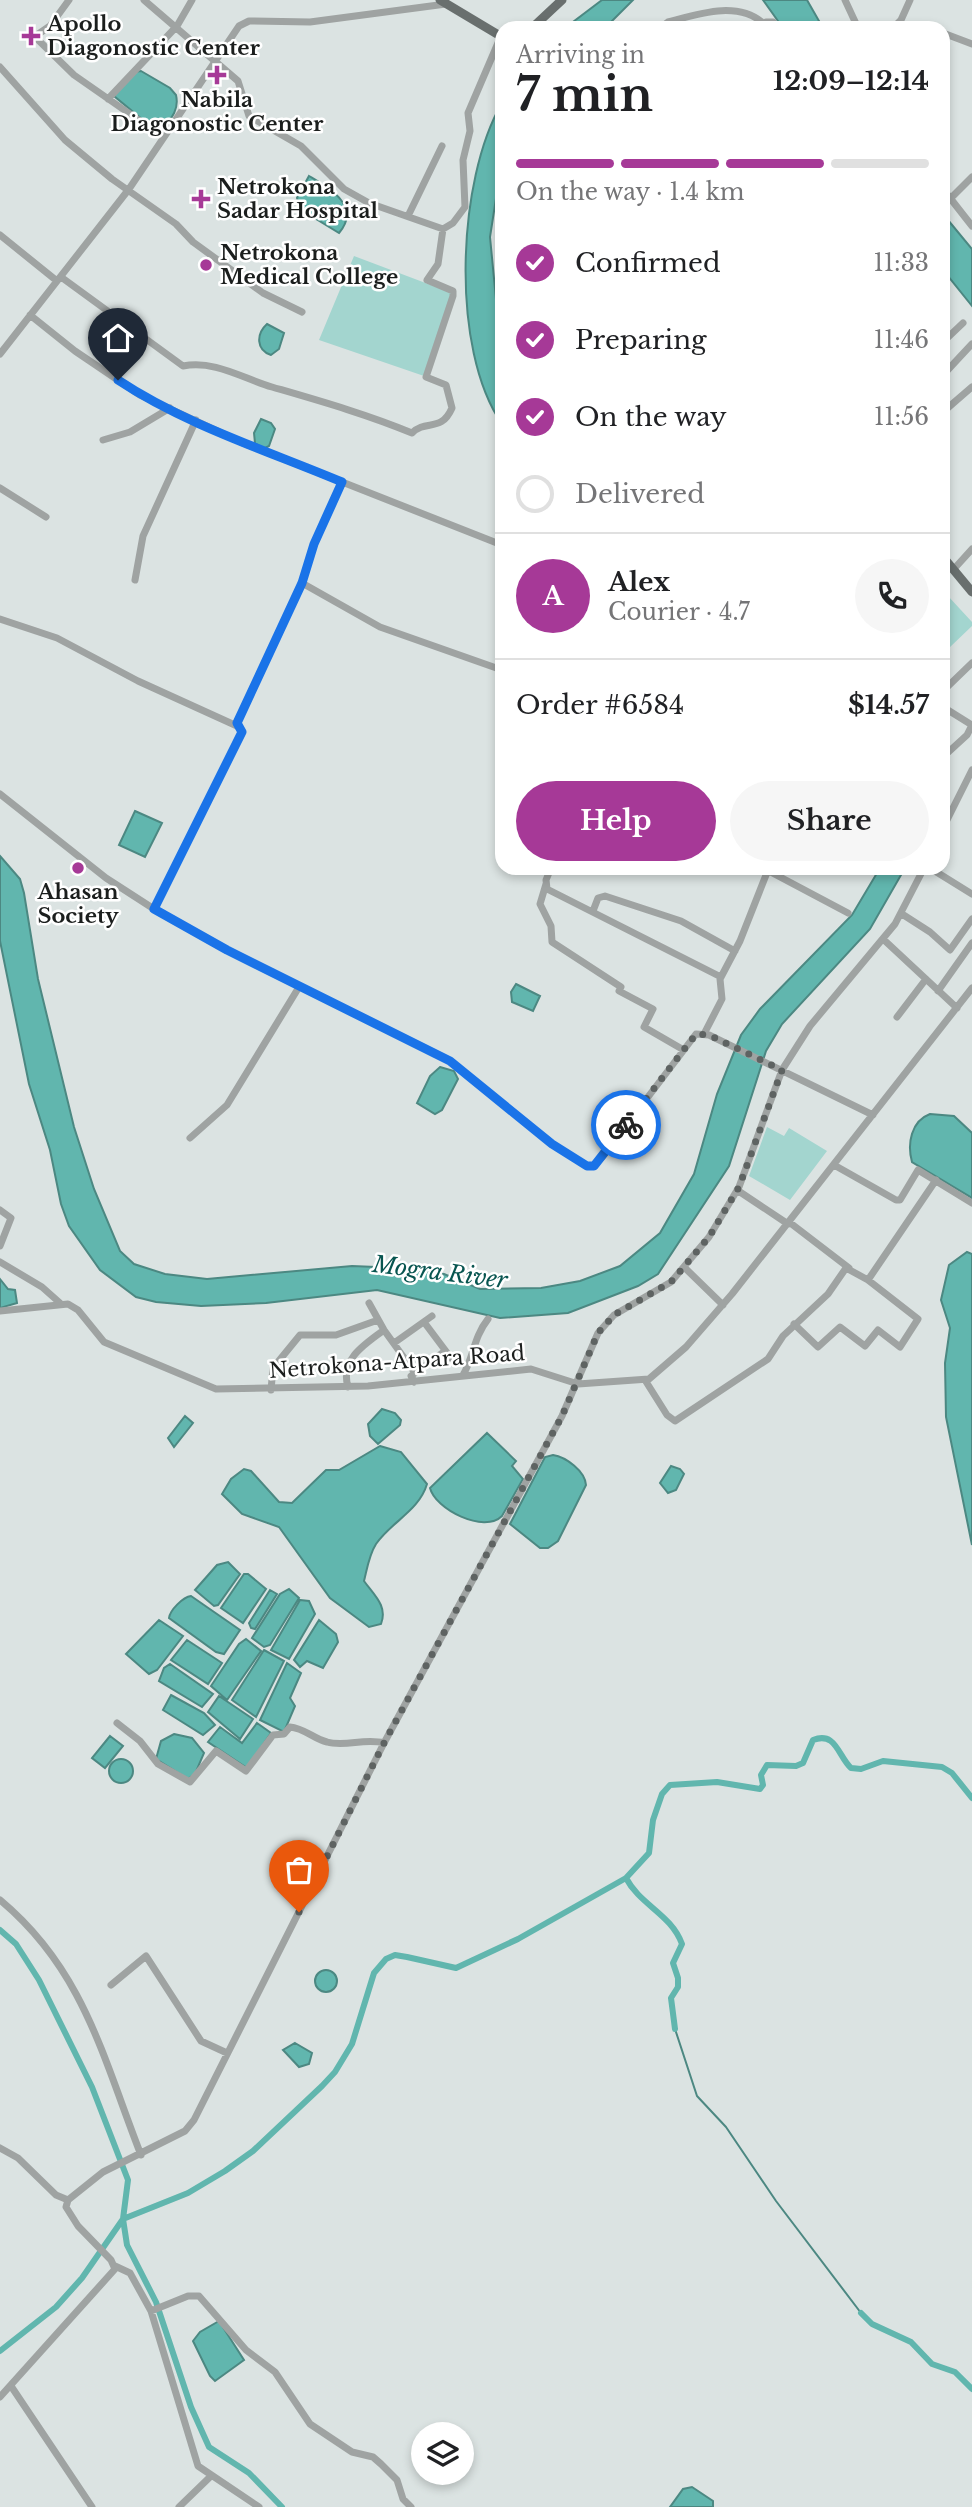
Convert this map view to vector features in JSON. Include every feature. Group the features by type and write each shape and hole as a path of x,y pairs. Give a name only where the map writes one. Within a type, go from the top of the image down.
{"main road":[{"path":"540,21 562,0"},
{"path":"443,2 495,32"},
{"path":"950,566 972,592"}],"street":[{"path":"69,0 50,26 32,34 74,75 163,137"},
{"path":"144,0 238,81 249,117 301,146 344,189 369,203 443,229"},
{"path":"107,99 177,26 192,0"},
{"path":"845,0 855,21"},
{"path":"900,21 910,0"},
{"path":"0,354 129,189 239,26 249,21 310,22 443,2"},
{"path":"672,21 723,9 755,15 758,21"},
{"path":"950,36 972,44"},
{"path":"443,229 453,223 465,207 463,160 470,131 467,113 495,51"},
{"path":"0,67 65,140 263,293 302,312"},
{"path":"408,216 442,146"},
{"path":"972,177 950,200 972,226"},
{"path":"0,235 183,366 208,363 272,387 348,408 412,433 416,429 444,421 452,408 446,385 426,377 453,296 453,291 427,281 438,264 443,229"},
{"path":"30,315 75,351 140,395 243,443 495,542"},
{"path":"950,336 964,323"},
{"path":"950,368 972,344"},
{"path":"950,406 972,387"},
{"path":"103,440 130,432 170,408"},
{"path":"135,580 144,536 196,420"},
{"path":"237,726 302,583 309,557 342,482"},
{"path":"0,488 46,517"},
{"path":"953,570 972,549"},
{"path":"302,583 380,627 495,668"},
{"path":"0,619 57,638 138,681 237,726 242,732 154,909"},
{"path":"950,684 972,663"},
{"path":"950,711 972,725 967,735 950,751"},
{"path":"950,814 972,770"},
{"path":"0,794 106,878 154,909 299,987 450,1061 552,1144 587,1166 594,1166 603,1156 696,1034 704,1034 727,1044 873,1115"},
{"path":"549,875 540,904 551,926 552,942 621,987 619,992 653,1009 644,1027 682,1049"},
{"path":"704,1034 722,999 719,986 721,977 736,951 764,875"},
{"path":"777,875 848,913"},
{"path":"259,2507 198,2466 151,2311 130,2273 115,2266 72,2218 66,2207 68,2200 103,2172 141,2155 188,2128 384,1743 578,1384 601,1327 614,1315 658,1292 685,1268 709,1237 737,1190 779,1068 902,914 921,875"},
{"path":"941,875 972,894"},
{"path":"546,884 550,890 721,977"},
{"path":"593,911 598,898 604,896 681,921 736,951"},
{"path":"902,914 930,932 950,950 972,919"},
{"path":"883,939 957,1008"},
{"path":"938,991 972,943"},
{"path":"897,1017 926,979"},
{"path":"190,1138 227,1105 299,987"},
{"path":"850,1268 846,1268 828,1294 794,1324 768,1359 678,1420 671,1421 645,1380 658,1374 679,1354 723,1305 972,988"},
{"path":"834,1165 898,1201 918,1170 972,1203"},
{"path":"868,1280 936,1180"},
{"path":"737,1190 868,1280 918,1319 900,1347 878,1331 865,1346 840,1327 818,1346 794,1324"},
{"path":"0,1210 11,1218 0,1246"},
{"name":"Netrokona-Atpara Road","path":"0,1262 42,1287 60,1303 78,1310 104,1342 143,1356 216,1390 348,1387 536,1369 578,1384 645,1380"},
{"path":"685,1268 723,1305"},
{"path":"0,1311 60,1303"},
{"path":"369,1303 384,1330 415,1373"},
{"path":"394,1343 432,1317"},
{"path":"463,1376 472,1360 473,1343 488,1319"},
{"path":"271,1390 273,1368 300,1335 336,1335 378,1320"},
{"path":"414,1382 411,1376 448,1354 425,1322"},
{"path":"348,1387 344,1373 349,1361 384,1330"},
{"path":"117,1723 145,1746 158,1765 190,1782 216,1751 246,1771 274,1735 286,1734 293,1727 326,1742 362,1740 384,1743"},
{"path":"0,1900 56,1957 69,1977 100,2045 141,2155"},
{"path":"111,1985 146,1956 201,2041 228,2053"},
{"path":"0,2148 18,2158 56,2195 68,2200"},
{"path":"0,2397 115,2266"},
{"path":"151,2311 194,2295 204,2300 246,2350 275,2372 310,2424 352,2452 373,2457 397,2480 403,2499 411,2507"},
{"path":"11,2386 92,2507"},
{"path":"179,2507 211,2476"}],"shaded area":[{"path":"602,0 633,0 612,21 574,21"},
{"path":"763,0 807,0 819,21 778,21"},
{"path":"141,71 170,88 176,95 174,113 162,126 143,120 114,96 134,72"},
{"path":"495,118 495,205 490,237 495,289 495,411 485,392 474,353 467,310 469,218 476,175"},
{"path":"309,176 333,192 345,206 345,223 339,233 300,209 297,198"},
{"path":"950,222 972,249 972,306 950,279"},
{"path":"354,256 452,293 424,376 319,340"},
{"path":"267,324 284,333 279,349 271,355 262,349 259,341"},
{"path":"261,419 271,423 275,429 269,446 263,449 255,443 254,433"},
{"path":"950,598 972,622 972,626 950,647"},
{"path":"135,811 162,823 145,857 119,845"},
{"path":"0,856 20,879 24,893 38,979 74,1127 94,1189 120,1251 134,1264 165,1274 207,1279 352,1266 401,1268 444,1274 480,1289 541,1288 580,1281 620,1266 660,1233 694,1174 717,1094 741,1035 760,1009 852,915 876,875 901,875 870,929 782,1024 766,1051 729,1166 658,1274 638,1286 568,1313 500,1318 377,1290 266,1303 201,1306 156,1302 136,1297 100,1270 69,1226 61,1204 50,1150 29,1084 0,941"},
{"path":"516,984 540,996 533,1011 512,1002 511,992"},
{"path":"440,1067 454,1071 458,1079 442,1110 435,1114 417,1103 430,1076"},
{"path":"930,1114 954,1116 972,1133 972,1198 912,1162 912,1134 918,1122"},
{"path":"767,1127 784,1136 789,1128 827,1151 790,1200 749,1176"},
{"path":"967,1252 972,1254 972,1545 946,1417 945,1363 950,1328 941,1300 949,1265"},
{"path":"0,1279 8,1289 15,1290 17,1303 0,1308"},
{"path":"382,1409 395,1413 401,1420 400,1425 378,1444 370,1436 368,1424"},
{"path":"185,1416 193,1423 174,1447 168,1438"},
{"path":"487,1433 516,1461 512,1466 523,1479 502,1516 494,1521 473,1521 450,1511 434,1496 430,1488"},
{"path":"380,1446 401,1452 427,1484 418,1502 382,1536 368,1562 364,1581 379,1601 383,1612 381,1624 369,1627 330,1598 279,1527 242,1514 222,1494 231,1479 244,1469 251,1471 279,1502 292,1503 326,1470 339,1470"},
{"path":"553,1455 574,1466 586,1485 558,1541 548,1548 540,1548 510,1524 545,1457"},
{"path":"671,1466 680,1469 684,1474 676,1490 668,1493 660,1483"},
{"path":"228,1562 240,1574 218,1605 214,1606 195,1590 217,1565"},
{"path":"244,1574 248,1574 266,1589 243,1623 221,1608"},
{"path":"289,1589 299,1598 270,1645 264,1647 252,1638 280,1594"},
{"path":"270,1590 277,1594 255,1629 251,1628 249,1623"},
{"path":"191,1596 240,1630 224,1654 216,1652 169,1618 177,1604"},
{"path":"300,1600 309,1601 315,1614 289,1659 271,1650"},
{"path":"159,1620 183,1636 157,1670 149,1674 126,1654"},
{"path":"319,1620 336,1634 338,1642 323,1668 307,1661 300,1667 294,1660"},
{"path":"246,1639 261,1651 227,1700 211,1686 239,1644"},
{"path":"187,1640 222,1663 208,1684 171,1660"},
{"path":"264,1650 284,1661 256,1717 232,1700"},
{"path":"287,1663 301,1673 290,1698 295,1706 284,1732 260,1720"},
{"path":"170,1664 213,1694 202,1707 159,1681 164,1668"},
{"path":"171,1695 204,1713 215,1725 203,1735 163,1710"},
{"path":"219,1696 253,1719 240,1739 208,1712"},
{"path":"257,1723 271,1733 247,1768 208,1742 220,1727 242,1743"},
{"path":"174,1734 192,1738 204,1753 195,1774 188,1779 156,1759 161,1741"},
{"path":"110,1736 123,1746 105,1768 92,1758"},
{"path":"121,1759 130,1762 133,1771 130,1780 121,1783 112,1780 109,1771 112,1762"},
{"path":"326,1970 336,1977 337,1981 330,1991 326,1992 316,1985 315,1981 322,1971"},
{"path":"295,2043 312,2053 309,2064 299,2067 283,2050"},
{"path":"219,2321 244,2360 215,2381 193,2341 200,2332"},
{"path":"692,2487 713,2501 713,2507 670,2507 683,2489"}],"waterway":[{"path":"0,2351 56,2307 82,2278 123,2219 188,2193 225,2171 253,2151 322,2086 335,2072 352,2044 374,1973 386,1959 395,1955 456,1968 518,1939 626,1878 649,1853 653,1820 662,1794 670,1785 717,1782 760,1789 763,1785 761,1775 767,1765 796,1766 803,1763 813,1740 821,1738 832,1742 851,1768 861,1769 883,1761 942,1767 952,1773 972,1798"},
{"path":"626,1878 639,1895 671,1925 682,1944 673,1963 678,1978 678,1987 671,1998 675,2029"},
{"path":"0,1930 16,1944 39,1980 92,2087 128,2180 123,2219 127,2245 156,2302 191,2407 209,2447 249,2473 282,2507"},
{"path":"675,2029 697,2096 726,2127 776,2201 861,2313"},
{"path":"861,2313 872,2324 911,2342 932,2364 955,2372 972,2389"}],"way so far":[{"path":"299,1912 384,1743 562,1416 601,1327 623,1309 658,1292 671,1282 709,1237 739,1187 782,1070 709,1035 696,1034 626,1125"}],"place":[{"name":"Apollo Diagonostic Center","path":"31,36"},
{"name":"Nabila Diagonostic Center","path":"217,75"},
{"name":"Netrokona Sadar Hospital","path":"201,199"},
{"name":"Netrokona Medical College","path":"206,265"},
{"name":"Ahasan Society","path":"78,868"}],"route":[{"path":"118,380 140,395 243,443 342,482 314,544 302,583 237,723 242,732 154,909 297,986 450,1061 552,1144 587,1166 594,1166 626,1125"}],"water label":[{"name":"Mogra River","path":"440,1272"}]}
